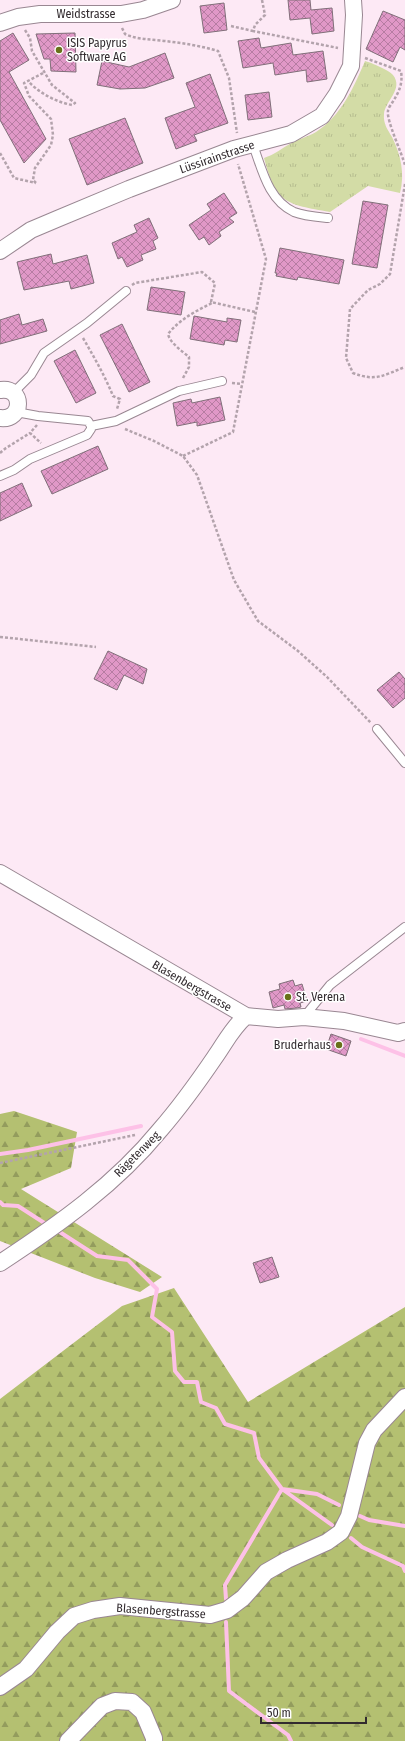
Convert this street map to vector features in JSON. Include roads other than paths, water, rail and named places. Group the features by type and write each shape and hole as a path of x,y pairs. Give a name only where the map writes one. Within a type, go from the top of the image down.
{"street":[{"name":"Weidstrasse","path":"0,23 18,16 40,14 121,14 143,10 172,0"},
{"name":"Lüssirainstrasse","path":"0,251 31,230 57,219 234,149 291,134 322,116 337,94 351,66 348,51 354,15 353,0"},
{"path":"0,418 9,417 16,412 18,400 7,391"},
{"name":"Blasenbergstrasse","path":"0,873 246,1016 278,1020 304,1017 344,1021 398,1033 405,1031"},
{"name":"Rägetenweg","path":"0,1264 64,1220 131,1162 160,1131 200,1080 236,1025 246,1016"},
{"name":"Blasenbergstrasse","path":"0,1687 26,1669 57,1632 74,1616 93,1610 120,1606 210,1615 228,1610 243,1598 266,1572 287,1560 327,1542 341,1532 349,1516 366,1443 374,1430 405,1397"},
{"path":"68,1741 102,1706 115,1701 132,1702 143,1712 154,1741"}],"lane":[{"path":"253,144 268,187 281,204 295,212 328,218"},
{"path":"7,391 32,375 44,353 78,330 126,291"},
{"path":"91,426 116,421 178,391 222,381"},
{"path":"0,476 14,470 30,459 87,435 91,429 88,421 38,416 16,412"},
{"path":"377,729 405,763"},
{"path":"304,1017 330,985 405,927"}],"waterway":[{"path":"361,1039 405,1056"},
{"path":"0,1154 28,1150 141,1126"},
{"path":"0,1202 3,1205 18,1206 49,1226"},
{"path":"55,1229 97,1256 128,1260 157,1289 152,1317 172,1332 175,1371 184,1382 197,1382 201,1402 216,1408 225,1424 254,1433 259,1458 282,1489 332,1525"},
{"path":"282,1489 317,1494 339,1505"},
{"path":"226,1599 225,1585 282,1489"},
{"path":"360,1516 369,1520 405,1526"},
{"path":"351,1538 362,1547 403,1566 405,1571"},
{"path":"226,1622 229,1691 288,1735 291,1741"}],"place":[{"name":"ISIS Papyrus Software AG","path":"59,50"},
{"name":"St. Verena","path":"288,997"},
{"name":"Bruderhaus","path":"339,1045"}]}
